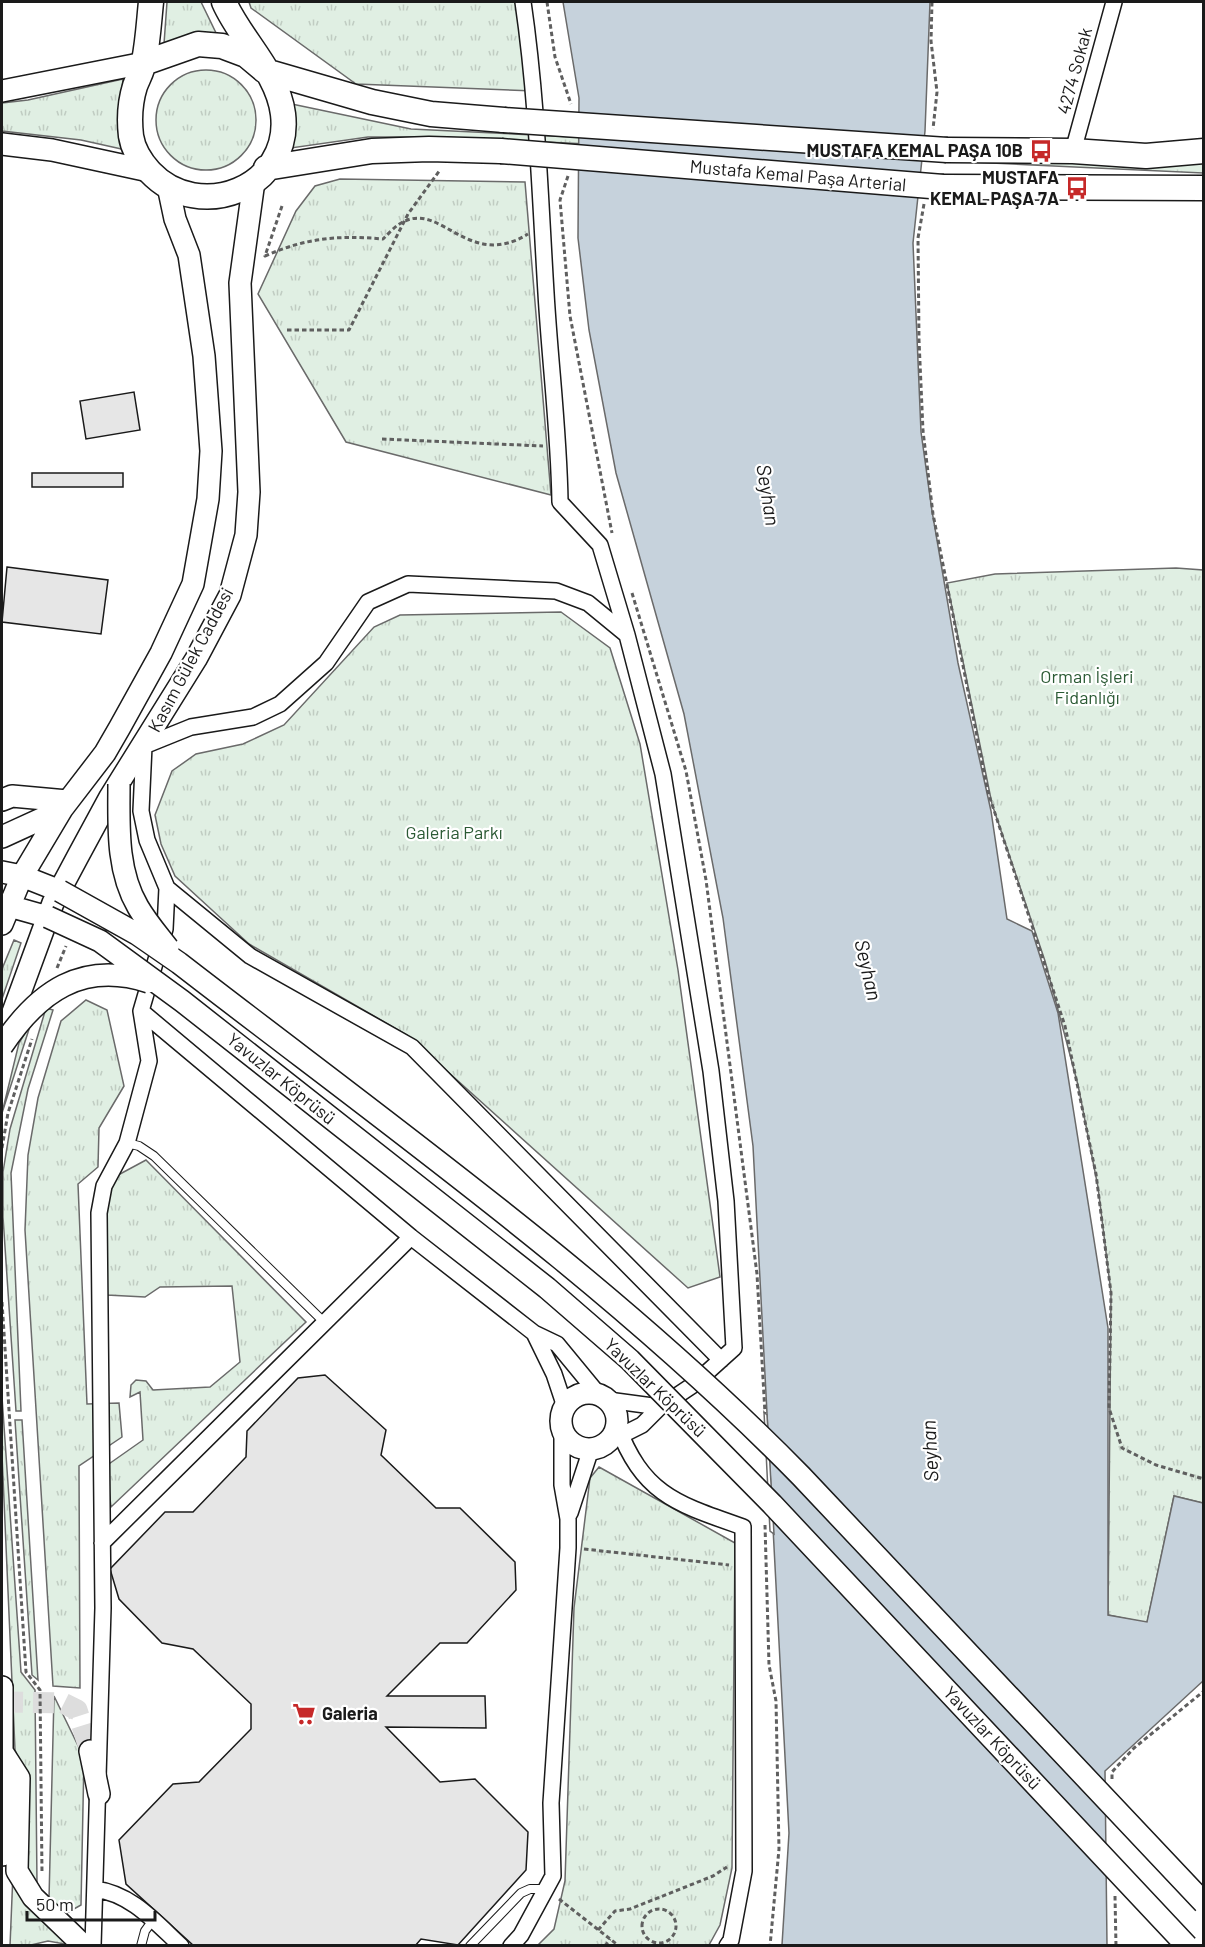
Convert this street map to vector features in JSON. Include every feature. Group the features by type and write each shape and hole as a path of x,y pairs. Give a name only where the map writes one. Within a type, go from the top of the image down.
{"main road":[{"path":"151,2 144,63 134,87 129,113 131,139 142,163 168,186 183,194 208,198 232,194 260,175 281,140 283,115 278,91 231,18 224,2"},
{"path":"2,91 144,63 173,51 206,45 222,46 246,55 265,70"},
{"name":"Mustafa Kemal Paşa Arterial","path":"265,70 372,102 431,114 1146,156 1203,151"},
{"path":"2,144 52,150 149,171"},
{"name":"Mustafa Kemal Paşa Arterial","path":"260,175 372,151 456,150 501,151 934,190 1203,188"},
{"name":"Kasım Gülek Caddesi","path":"2,1044 54,904 119,783 144,746 230,595 246,535 249,492 241,357 240,283 260,175"},
{"name":"Kasım Gülek Caddesi","path":"9,895 64,805 105,753 120,728 161,653 193,584 208,499 211,451 204,356 189,255 175,219 168,186"},
{"path":"119,783 118,830 123,870 137,906 179,963"},
{"path":"2,800 12,796 64,805"},
{"path":"2,837 64,805"},
{"path":"9,895 54,904"},
{"path":"9,895 54,904"},
{"name":"Yavuzlar Köprüsü","path":"54,904 137,934 179,963 558,1256 769,1443 1203,1903"},
{"name":"Yavuzlar Köprüsü","path":"54,904 547,1288 630,1360 772,1504 1187,1946"},
{"path":"2,1044 21,1017 55,991 83,977 111,973 162,986"},
{"path":"579,1395 604,1397 617,1416 609,1438 573,1444 563,1417 579,1395"},
{"path":"2,1687 2,1855"},
{"path":"90,1751 99,1794"},
{"path":"3,1753 19,1778 17,1871 33,1897 84,1946"}],"street":[{"path":"523,2 533,72 559,446 560,502 600,545 627,635 663,774 711,1071 726,1201 734,1348 693,1386 660,1407 642,1425 609,1438 568,1519"},
{"name":"4274 Sokak","path":"1073,151 1114,2"},
{"path":"93,1946 99,1794 102,1543 99,1213 104,1186 127,1143 149,1061 141,1011 165,929 167,888 147,840 141,811 144,746 191,727 253,717 280,704 326,663 368,602 408,584 556,591 588,603 627,635"},
{"path":"167,888 250,956 412,1047 721,1360"},
{"path":"141,1011 411,1237 534,1333 557,1344 604,1397 660,1407"},
{"path":"102,1543 411,1237"},
{"path":"511,1946 521,1935 553,1876 551,1803 568,1548 568,1519 562,1485 563,1417 554,1374 534,1333"},
{"path":"609,1438 647,1479 676,1503 743,1527 744,1871 731,1940 727,1946"},
{"path":"95,1889 123,1896 181,1946"}],"lane":[{"path":"127,1143 139,1146 154,1156 324,1322"},
{"path":"470,1946 521,1893 530,1889 546,1889"},
{"path":"141,1946 145,1931 153,1920"}],"path":[{"path":"932,2 931,41 938,92 939,143"},
{"path":"287,330 350,330 405,220 456,150"},
{"path":"934,190 918,238 923,431 933,514 988,792 1065,1026 1096,1174 1111,1293 1109,1408 1122,1448 1156,1465 1203,1479"},
{"path":"282,206 265,256 293,244 325,237 383,239 405,220 418,219 438,224 471,242 492,246 514,242 542,225"},
{"path":"382,439 559,446"},
{"path":"2,1302 26,1672 40,1690 42,1877"},
{"path":"568,1548 743,1567"},
{"path":"598,1930 615,1911 630,1909 713,1876 744,1857"},
{"path":"546,1889 619,1946"},
{"path":"654,1899 655,1909"},
{"path":"655,1909 670,1913 676,1923 671,1938 661,1944 650,1941 642,1932 642,1921 655,1909"},
{"path":"605,1946 610,1939"}],"green space":[{"path":"167,2 201,2 217,35 164,44"},
{"path":"249,2 522,2 534,91 356,84 251,8"},
{"path":"206,70 225,74 242,84 252,101 256,120 252,139 242,156 225,166 206,170 187,166 170,156 160,139 156,120 160,101 170,84 187,74"},
{"path":"123,79 120,113 126,150 81,140 2,131 2,103 28,100"},
{"path":"287,103 411,129 1001,158 1203,157 1203,173 441,137 368,137 291,148"},
{"path":"340,179 525,182 551,495 346,442 258,294 296,211 315,186"},
{"name":"Orman İşleri Fidanlığı","path":"1176,568 1203,570 1203,1503 1174,1496 1147,1623 1108,1615 1111,1293 1098,1187 1078,1085 1045,961 992,804 947,583 995,574"},
{"name":"Galeria Parkı","path":"561,612 610,648 640,744 678,970 720,1277 688,1288 407,1035 249,944 175,876 161,844 155,815 172,771 196,754 243,744 284,725 374,627 400,615"},
{"path":"14,940 21,943 2,999 2,969"},
{"path":"86,1000 107,1010 124,1086 99,1128 98,1167 78,1184 87,1404 119,1403 122,1437 79,1466 80,1688 53,1686 25,1230 28,1155 38,1098 61,1021"},
{"path":"46,1008 53,1010 28,1089 11,1173 21,1411 16,1411 3,1217 3,1172 10,1129"},
{"path":"31,1023 2,1113 19,1043"},
{"path":"146,1160 306,1322 111,1507 106,1466 143,1440 140,1392 130,1397 131,1385 136,1380 146,1381 153,1390 210,1387 240,1362 232,1286 160,1287 145,1297 107,1295 107,1181"},
{"path":"2,1397 21,1672 35,1690 37,1884 23,1870 23,1772 15,1750 2,1455"},
{"path":"15,1420 22,1420 38,1680 32,1675"},
{"path":"599,1467 735,1543 732,1868 720,1925 709,1945 538,1945 554,1929 565,1881 574,1608 590,1478"},
{"path":"54,1696 84,1758 81,1905 65,1914 49,1899"},
{"path":"13,1873 70,1945 48,1941 10,1946"}],"water":[{"name":"Seyhan","path":"563,2 930,2 925,131 913,243 921,432 958,663 991,811 1007,919 1032,931 1058,1013 1108,1328 1108,1615 1147,1622 1174,1496 1203,1503 1203,1681 1105,1771 1107,1945 782,1945 789,1833 753,1146 723,918 684,714 616,473 589,330 578,238 579,98"}],"pier":[{"path":"764,1412 767,1415 774,1534 770,1531"}],"building":[{"path":"134,392 140,430 86,439 80,401"},
{"path":"32,473 123,473 123,487 32,487"},
{"path":"7,567 108,580 101,634 2,622"},
{"path":"325,1375 386,1430 381,1455 436,1508 460,1508 515,1562 516,1590 467,1643 440,1643 387,1696 485,1696 486,1728 386,1727 440,1782 475,1779 528,1832 526,1870 458,1945 421,1939 415,1946 194,1946 126,1884 119,1840 173,1784 199,1782 251,1729 251,1704 193,1649 162,1643 119,1599 110,1569 165,1512 193,1512 246,1457 247,1431 298,1378"}],"tunnel":[{"path":"2,1702 63,1703 77,1710 90,1751"}],"place":[{"name":"MUSTAFA KEMAL PAŞA 10B","path":"1041,151"},
{"name":"MUSTAFA KEMAL PAŞA 7A","path":"1077,188"},
{"name":"Galeria","path":"304,1714"}]}
